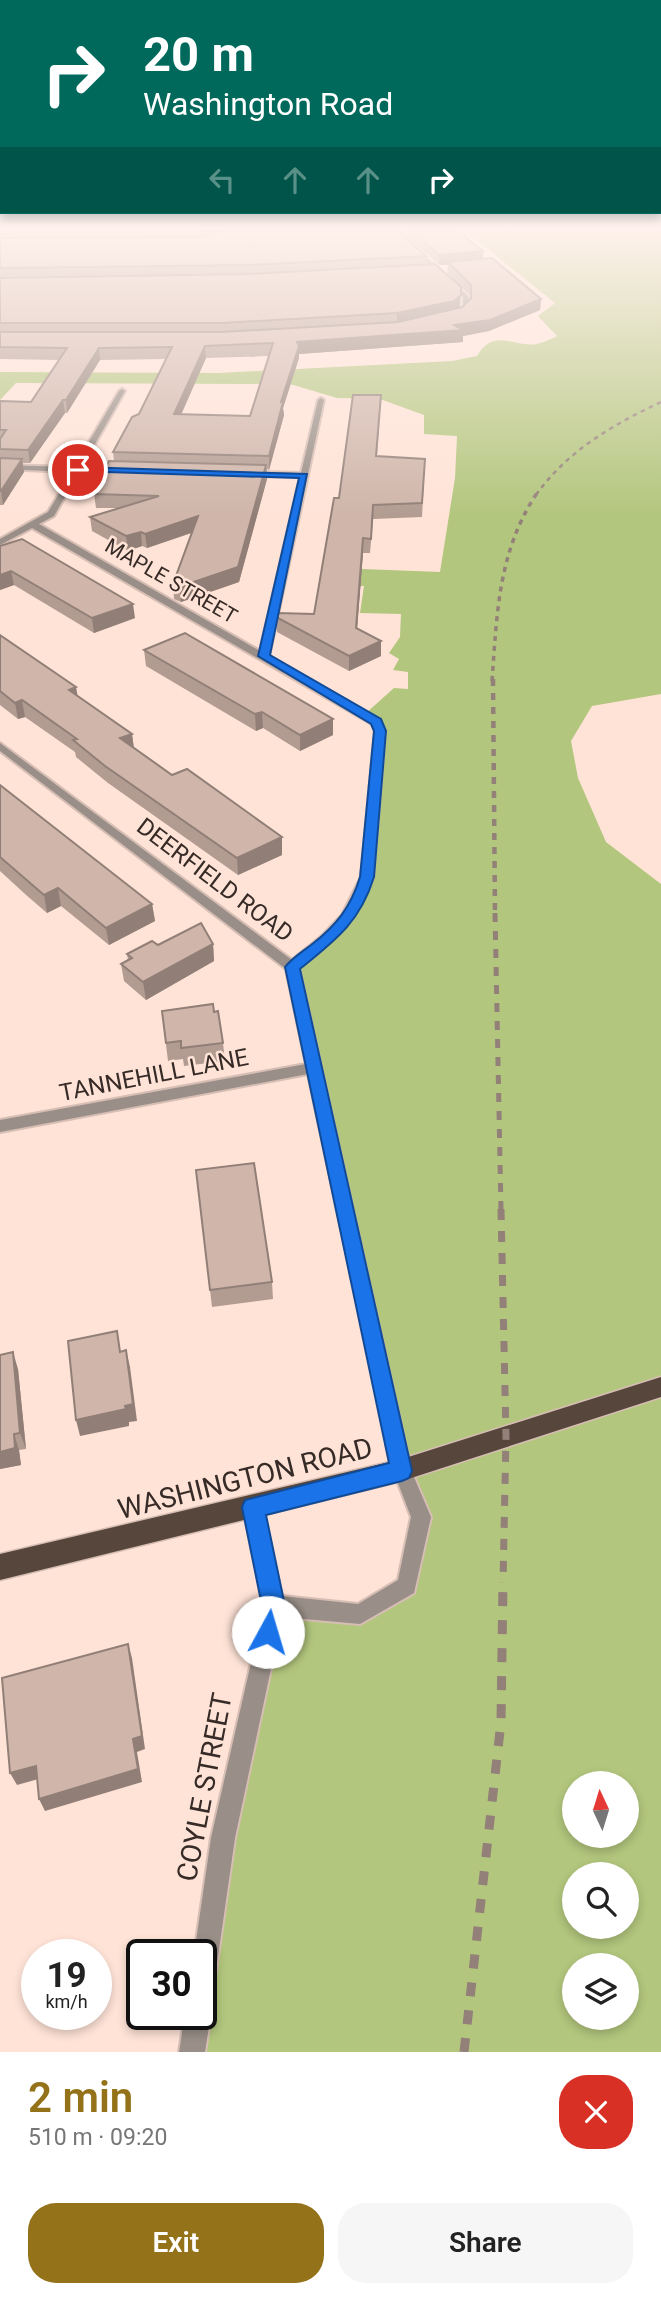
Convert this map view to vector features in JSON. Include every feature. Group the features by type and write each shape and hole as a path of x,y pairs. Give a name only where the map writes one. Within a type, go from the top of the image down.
{"main road":[{"name":"WASHINGTON ROAD","path":"0,1567 402,1471 661,1387"}],"street":[{"path":"0,542 51,514 122,391"},
{"path":"264,656 321,400"},
{"path":"0,467 131,471"},
{"path":"238,474 304,475"},
{"name":"MAPLE STREET","path":"34,525 376,722 380,731 367,877 360,900 332,937 292,967"},
{"name":"DEERFIELD ROAD","path":"0,746 292,967 402,1471"},
{"name":"TANNEHILL LANE","path":"0,1126 315,1068"},
{"path":"253,1507 274,1606 360,1614 407,1586 421,1517 402,1471"},
{"name":"COYLE STREET","path":"208,1939 223,1838 274,1606"},
{"path":"192,2052 195,2030"}],"green space":[{"path":"547,326 661,326 661,694 592,706 571,741 578,778 606,842 661,884 661,2052 192,2052 197,2030 217,2030 217,1939 211,1939 274,1606 360,1614 407,1586 421,1517 292,967 360,900 380,731 365,714 394,688 408,689 408,672 393,670 399,659 389,653 400,637 401,614 360,613 364,586 334,585 361,573 362,569 440,572 455,478 457,436 424,434 424,415 380,399 337,398 290,384 16,383 0,400 0,372 218,373 452,361 477,356 490,342 544,342 557,336"}],"building":[{"path":"332,326 455,326 463,330 297,342 299,346 281,402 269,456 113,452 132,417 139,414 172,347 99,348 66,400 63,400 28,450 0,449 0,439 6,430 0,430 0,401 31,402 67,348 0,347 0,332 222,332","holes":["273,343 250,416 174,414 205,346"]},
{"path":"353,395 381,395 376,456 425,459 422,503 373,505 371,539 363,538 356,628 381,641 349,656 276,617 277,613 314,614 334,498 339,498"},
{"path":"0,458 22,459 1,491 0,491"},
{"path":"109,461 266,465 238,567 179,587 173,584 198,516 145,534 141,532 126,536 90,517 159,496 94,494"},
{"path":"22,539 133,604 92,618 11,571 0,575 0,546"},
{"path":"185,633 333,719 300,735 262,712 255,714 144,650"},
{"path":"0,635 76,687 69,690 132,734 120,738 172,775 187,769 282,837 237,858 105,766 73,740 77,739 22,700 15,703 0,691"},
{"path":"0,785 152,904 106,928 58,888 44,895 0,857"},
{"path":"201,923 213,944 143,982 121,964 132,958 127,954 152,941 158,945"},
{"path":"213,1004 214,1012 218,1011 223,1043 181,1048 181,1041 166,1043 162,1011"},
{"path":"254,1163 272,1282 210,1290 196,1170"},
{"path":"117,1331 120,1352 126,1350 133,1404 125,1406 126,1409 76,1420 68,1341"},
{"path":"13,1352 20,1433 14,1434 15,1448 0,1452 0,1355"},
{"path":"128,1644 142,1736 133,1739 138,1769 39,1799 36,1766 10,1773 2,1678"}],"railway":[{"path":"536,495 562,465 592,440 661,402"},
{"path":"492,681 498,607 507,560 524,515 537,493"},
{"path":"493,679 495,915"},
{"path":"495,913 501,1210"},
{"path":"501,1209 506,1436 503,1583"},
{"path":"464,2052 501,1722 503,1581"}],"route":[{"path":"78,470 304,475 264,656 376,722 380,731 367,877 360,900 332,937 292,967 402,1471 253,1507 274,1606 268,1632"}]}
